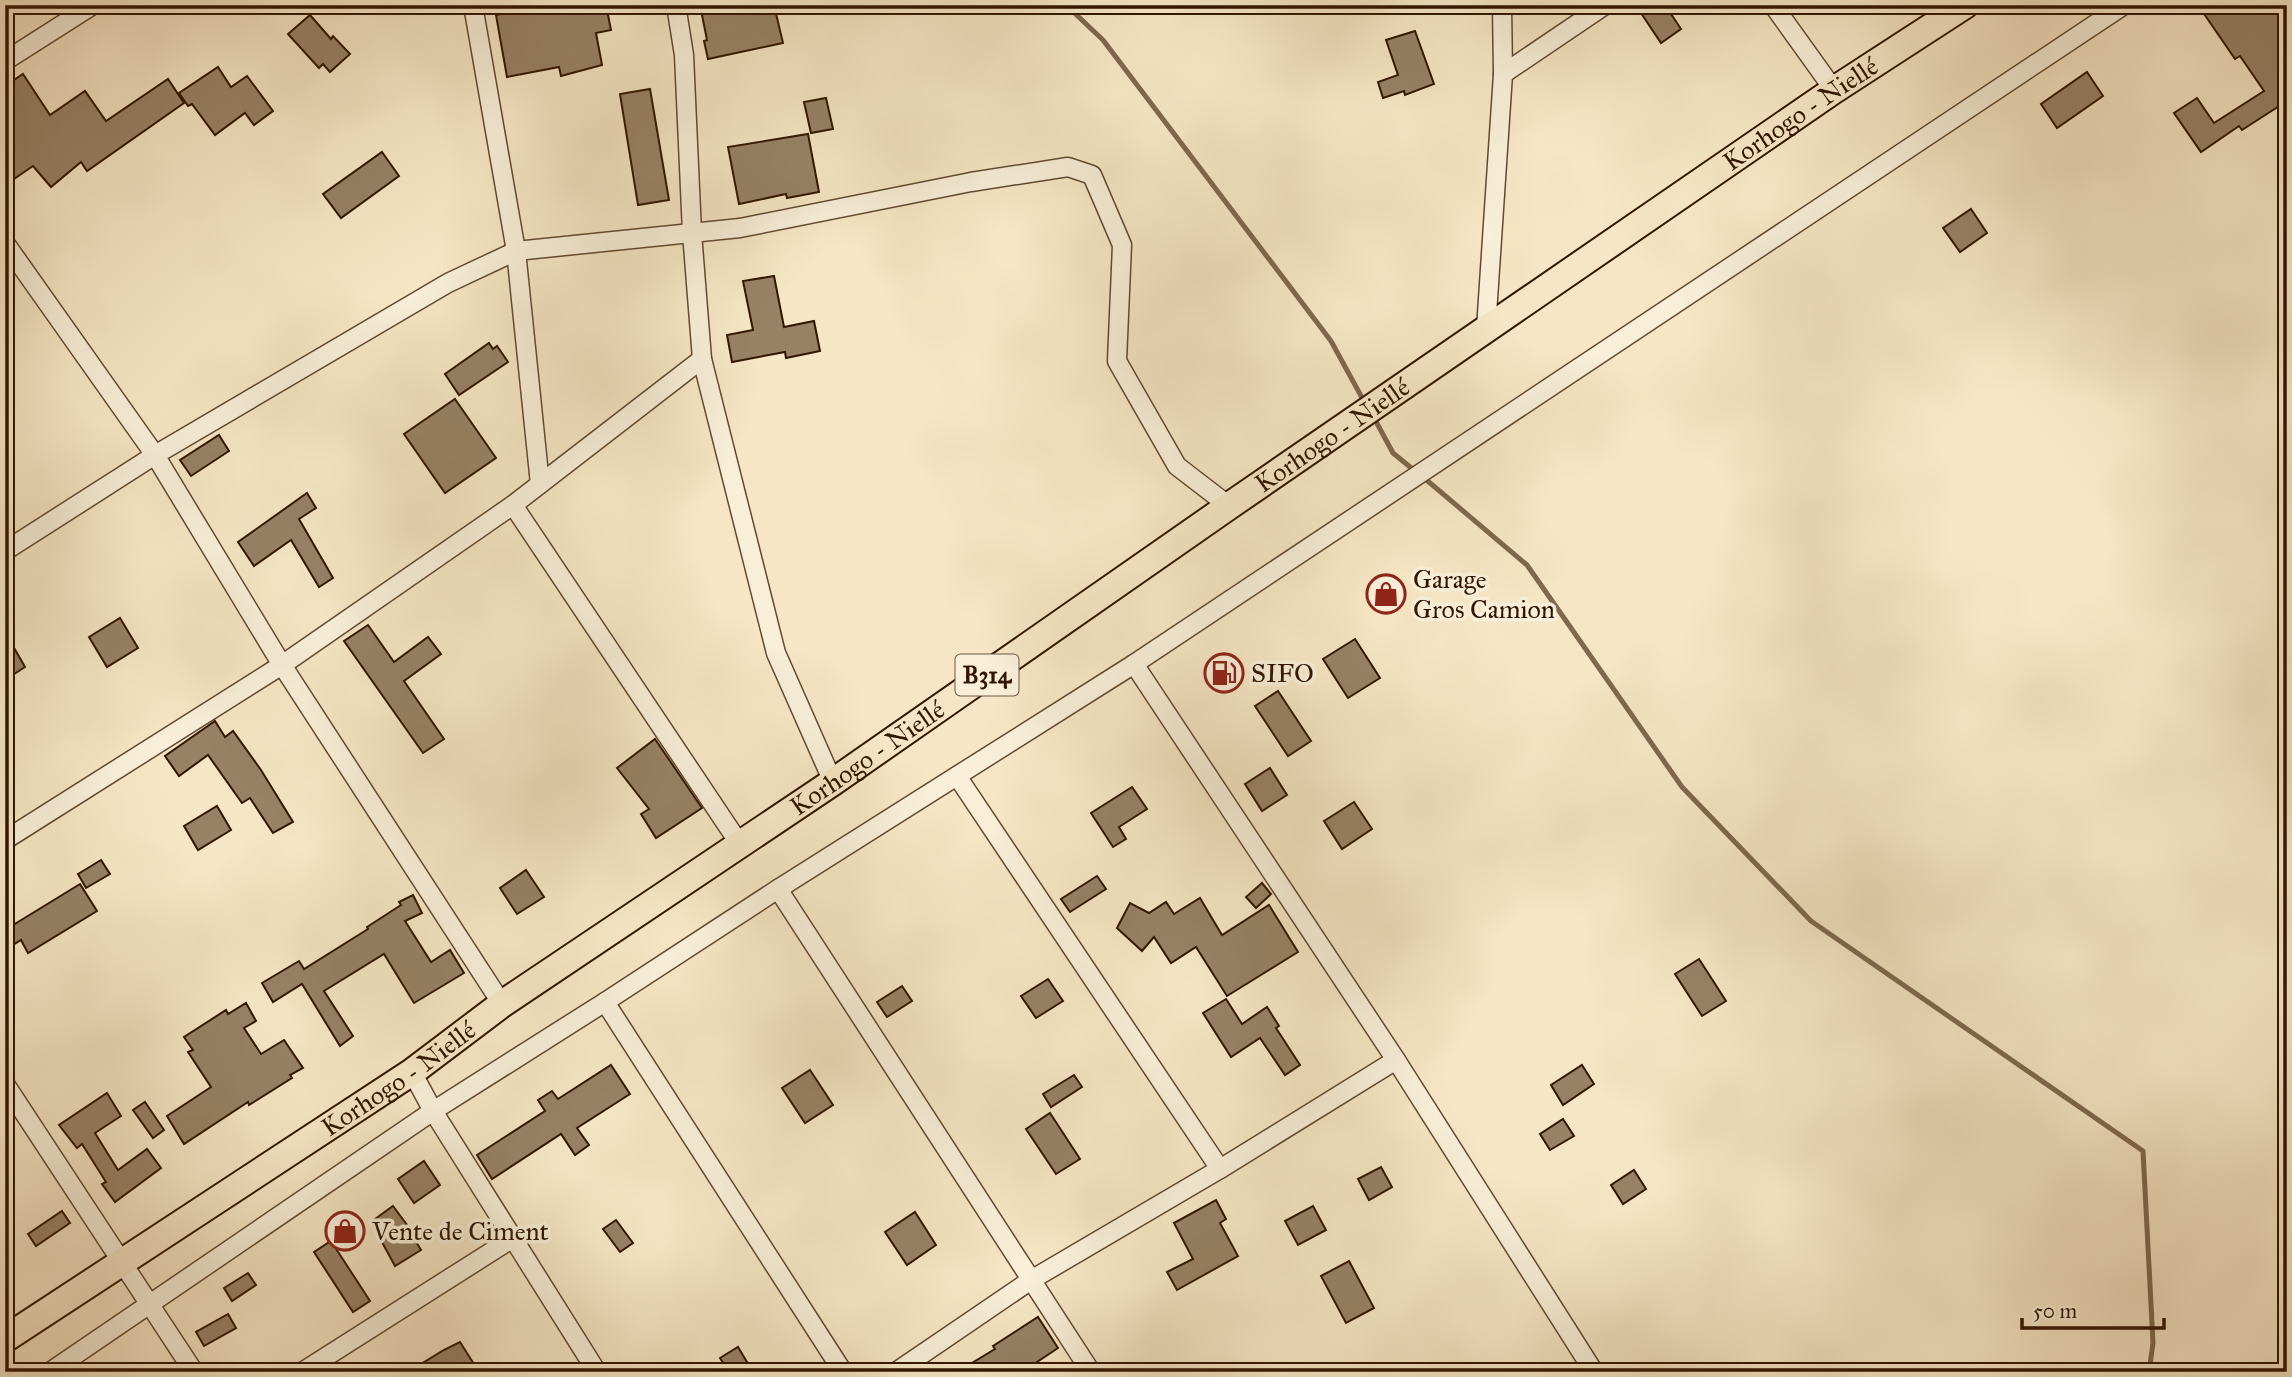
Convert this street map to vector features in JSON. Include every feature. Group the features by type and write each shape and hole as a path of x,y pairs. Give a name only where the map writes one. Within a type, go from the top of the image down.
{"main road":[{"name":"Korhogo - Niellé","path":"5,1339 412,1072 502,1004 741,846 1833,90 1965,5"}],"street":[{"path":"5,61 93,5"},
{"path":"676,5 684,55 692,233 702,359 776,653 833,782"},
{"path":"1486,329 1503,74 1502,5"},
{"path":"1503,74 1605,5"},
{"path":"1773,5 1833,90"},
{"path":"50,1372 433,1111 1134,664 2124,5"},
{"path":"474,11 516,251 540,484"},
{"path":"5,551 155,455 448,283 516,251 740,228 971,182 1068,167 1092,175 1122,245 1116,361 1177,466 1229,506"},
{"path":"5,243 155,455 282,665 502,1004"},
{"path":"5,840 282,665 513,506 702,359"},
{"path":"513,506 741,846"},
{"path":"1134,664 1396,1060 1594,1372"},
{"path":"957,776 1220,1168"},
{"path":"778,889 1091,1372"},
{"path":"605,1002 843,1372"},
{"path":"896,1372 1031,1280 1396,1060"},
{"path":"412,1072 433,1111 597,1372"},
{"path":"5,1084 194,1372"},
{"path":"302,1372 513,1238"}],"building":[{"path":"550,5 606,5 611,30 596,33 602,65 561,76 559,67 507,77 496,15"},
{"path":"721,5 774,5 783,43 708,59 701,10"},
{"path":"1652,5 1665,5 1681,29 1661,43 1641,13"},
{"path":"2198,5 2287,5 2287,101 2242,130 2239,126 2201,152 2174,113 2197,98 2214,123 2264,91 2240,56 2235,59"},
{"path":"310,15 331,39 333,36 350,54 330,72 323,64 319,68 288,34"},
{"path":"1415,31 1434,84 1405,95 1404,91 1383,98 1378,82 1398,75 1386,40"},
{"path":"218,67 231,87 247,76 273,111 254,125 245,113 215,135 192,104 188,106 179,93"},
{"path":"2087,72 2103,96 2057,128 2041,104"},
{"path":"23,74 50,115 85,91 106,121 168,79 184,103 87,171 81,162 51,187 33,166 5,185 5,86"},
{"path":"650,89 669,200 638,205 620,94"},
{"path":"826,98 833,129 811,133 804,102"},
{"path":"808,134 819,192 787,198 786,194 739,204 728,147"},
{"path":"382,152 399,176 341,218 323,194"},
{"path":"1971,209 1987,233 1960,252 1943,228"},
{"path":"774,276 784,327 814,321 820,351 786,358 785,352 732,362 727,335 753,330 743,281"},
{"path":"489,343 493,349 497,346 508,362 459,395 445,374"},
{"path":"455,399 496,458 445,493 404,434"},
{"path":"219,435 229,451 191,476 180,460"},
{"path":"307,493 316,508 299,519 333,578 319,587 291,540 254,566 238,542"},
{"path":"120,618 138,648 107,667 89,637"},
{"path":"368,625 394,662 428,637 441,654 404,681 444,739 423,753 344,641"},
{"path":"5,632 25,667 5,680"},
{"path":"1355,639 1380,678 1348,698 1323,659"},
{"path":"1278,691 1311,741 1288,756 1255,706"},
{"path":"215,721 225,737 233,731 293,822 273,833 250,798 242,803 208,755 179,776 165,756"},
{"path":"655,739 702,808 656,838 641,814 649,809 617,768"},
{"path":"1270,768 1287,795 1262,811 1245,784"},
{"path":"1132,787 1147,809 1119,827 1126,839 1113,847 1091,813"},
{"path":"1354,802 1372,829 1342,849 1324,821"},
{"path":"217,806 231,830 198,850 184,826"},
{"path":"101,860 110,874 86,888 78,874"},
{"path":"526,870 544,897 517,914 500,888"},
{"path":"1097,876 1106,889 1070,912 1061,899"},
{"path":"1262,883 1271,894 1256,908 1246,897"},
{"path":"80,884 97,911 28,953 21,940 5,950 5,930"},
{"path":"413,895 422,913 405,921 431,962 450,950 464,973 414,1003 384,954 324,991 353,1036 340,1046 302,984 273,1002 262,983 299,961 304,969 368,929 367,927 401,905 399,902"},
{"path":"1200,898 1222,935 1269,905 1298,952 1227,996 1196,947 1171,963 1154,937 1142,951 1117,928 1130,903 1149,913 1166,902 1174,914"},
{"path":"1699,959 1726,1001 1702,1016 1675,974"},
{"path":"1048,979 1063,1001 1036,1018 1021,996"},
{"path":"902,986 912,1001 887,1017 877,1002"},
{"path":"1226,999 1242,1024 1267,1007 1279,1026 1276,1028 1300,1065 1285,1075 1260,1038 1231,1057 1203,1013"},
{"path":"246,1003 256,1021 244,1028 261,1054 284,1040 303,1068 290,1075 292,1078 249,1105 248,1102 184,1144 167,1116 211,1087 188,1052 193,1050 184,1037 226,1010 228,1014"},
{"path":"611,1065 630,1094 577,1128 589,1145 575,1155 561,1134 492,1179 477,1155 545,1111 538,1100 552,1091 558,1099"},
{"path":"1582,1065 1594,1084 1563,1105 1551,1085"},
{"path":"810,1070 833,1105 805,1123 782,1088"},
{"path":"1074,1075 1082,1087 1051,1107 1043,1094"},
{"path":"107,1093 121,1116 95,1133 118,1170 147,1149 161,1168 115,1202 102,1184 106,1182 82,1144 77,1148 59,1125"},
{"path":"145,1102 164,1130 153,1138 133,1110"},
{"path":"1050,1113 1080,1159 1056,1174 1026,1129"},
{"path":"1563,1119 1574,1136 1550,1150 1540,1134"},
{"path":"424,1161 440,1185 414,1203 398,1179"},
{"path":"1381,1167 1392,1187 1369,1200 1358,1179"},
{"path":"1634,1170 1646,1189 1623,1204 1611,1185"},
{"path":"1216,1200 1226,1219 1220,1223 1238,1256 1177,1290 1167,1272 1193,1259 1174,1223"},
{"path":"393,1206 421,1250 395,1266 371,1222"},
{"path":"1313,1206 1326,1230 1298,1245 1285,1221"},
{"path":"62,1211 70,1223 36,1246 28,1234"},
{"path":"915,1212 936,1245 907,1265 885,1232"},
{"path":"616,1220 633,1243 620,1252 603,1229"},
{"path":"331,1241 370,1301 353,1312 314,1252"},
{"path":"1349,1261 1374,1308 1346,1323 1321,1276"},
{"path":"248,1273 256,1285 232,1301 224,1288"},
{"path":"228,1314 236,1328 204,1346 196,1332"},
{"path":"1038,1317 1058,1348 1022,1372 957,1372 995,1349 993,1346"},
{"path":"460,1342 479,1372 408,1372 444,1350"},
{"path":"738,1347 753,1372 729,1372 720,1358"}],"waterway":[{"path":"1066,5 1103,40 1331,341 1366,405"},
{"path":"1373,416 1393,453 1415,471"},
{"path":"1423,477 1527,565 1682,787 1811,921 2143,1151 2153,1343 2149,1372"}],"place":[{"name":"Garage Gros Camion","path":"1386,594"},
{"name":"SIFO","path":"1224,673"},
{"name":"Vente de Ciment","path":"345,1231"}]}
